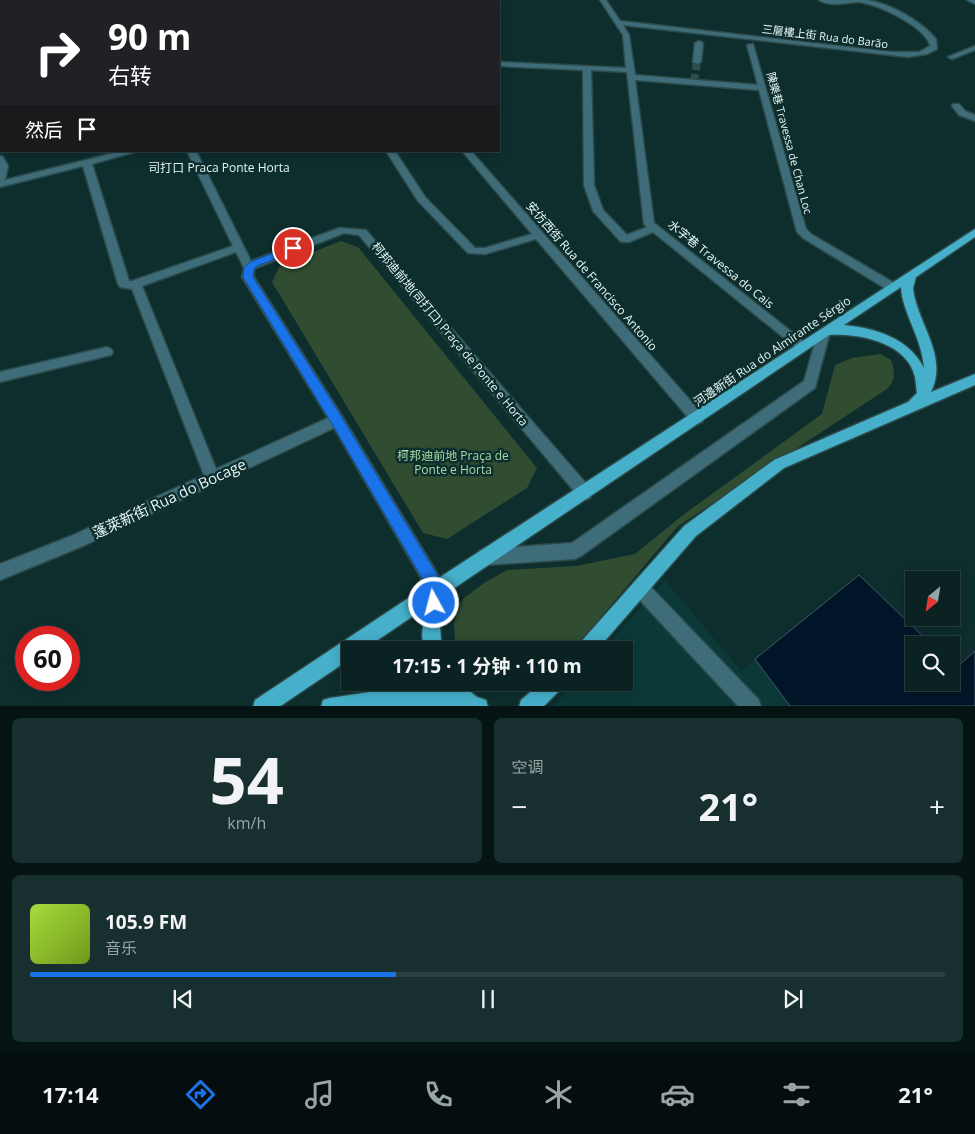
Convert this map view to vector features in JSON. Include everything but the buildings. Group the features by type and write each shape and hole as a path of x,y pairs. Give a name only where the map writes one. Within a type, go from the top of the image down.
{"main road":[{"name":"河邊新街 Rua do Almirante Sérgio","path":"585,493 975,232"},
{"path":"905,410 917,401 922,394 930,380 931,367 929,354 909,299 907,285 912,274"},
{"path":"824,332 838,329 855,330 873,334 891,342 906,353 918,367 924,381 922,394"},
{"path":"593,641 690,531 779,464 975,379"},
{"path":"262,706 484,557 585,493"},
{"path":"430,641 437,589"},
{"path":"455,691 476,705"},
{"path":"528,706 547,691"},
{"path":"330,706 390,698 476,705"}],"street":[{"name":"水字巷 Travessa do Cais","path":"603,0 626,35 649,224 803,347"},
{"path":"822,0 840,3 856,1"},
{"path":"970,0 975,2"},
{"name":"三層樓上街 Rua do Barão","path":"619,23 892,54 915,54 927,52 934,47 933,39 927,32 881,6 856,1"},
{"path":"697,62 699,42"},
{"name":"陳樂巷 Travessa de Chan Loc","path":"751,44 801,230 807,236 892,287"},
{"path":"952,57 975,48"},
{"path":"500,64 587,68 762,88"},
{"path":"587,68 589,185 598,211 624,240 654,228"},
{"path":"956,106 962,113 975,118"},
{"path":"0,159 3,166 0,183 130,152"},
{"path":"192,152 250,268 248,277 337,420 437,589"},
{"path":"391,152 421,199 472,251 485,252 538,235"},
{"name":"安仿西街 Rua de Francisco Antonio","path":"467,152 697,418"},
{"path":"87,162 122,283 136,284 239,247"},
{"name":"柯邦迪前地(司打口) Praça de Ponte e Horta","path":"250,268 259,260 343,230 362,232 585,493"},
{"path":"136,284 212,478"},
{"path":"484,557 575,551 810,384 824,332"},
{"path":"0,377 107,352"},
{"name":"蓬萊新街 Rua do Bocage","path":"0,572 77,541 337,420"},
{"path":"640,588 752,706"},
{"path":"534,706 548,691"}],"shaded area":[{"path":"665,580 741,671 755,659 790,706 554,706 567,691 633,691 633,641 611,641"}],"green space":[{"name":"柯邦迪前地 Praça de Ponte e Horta","path":"341,241 358,247 537,468 527,488 447,539 423,533 272,282 280,265"},
{"path":"880,354 891,360 894,375 887,389 678,526 581,641 455,640 454,623 463,599 484,583 507,570 576,566 635,554 683,515 822,414 835,365 852,358"}],"water":[{"path":"859,575 905,619 905,626 912,626 923,636 905,636 905,691 960,691 960,664 975,651 975,706 790,706 755,659"}],"tunnel":[{"path":"694,82 697,62"}],"district":[{"name":"司打口 Praca Ponte Horta","path":"219,167"}],"route":[{"path":"293,248 259,260 250,268 248,277 337,420 437,589 434,603"}]}
